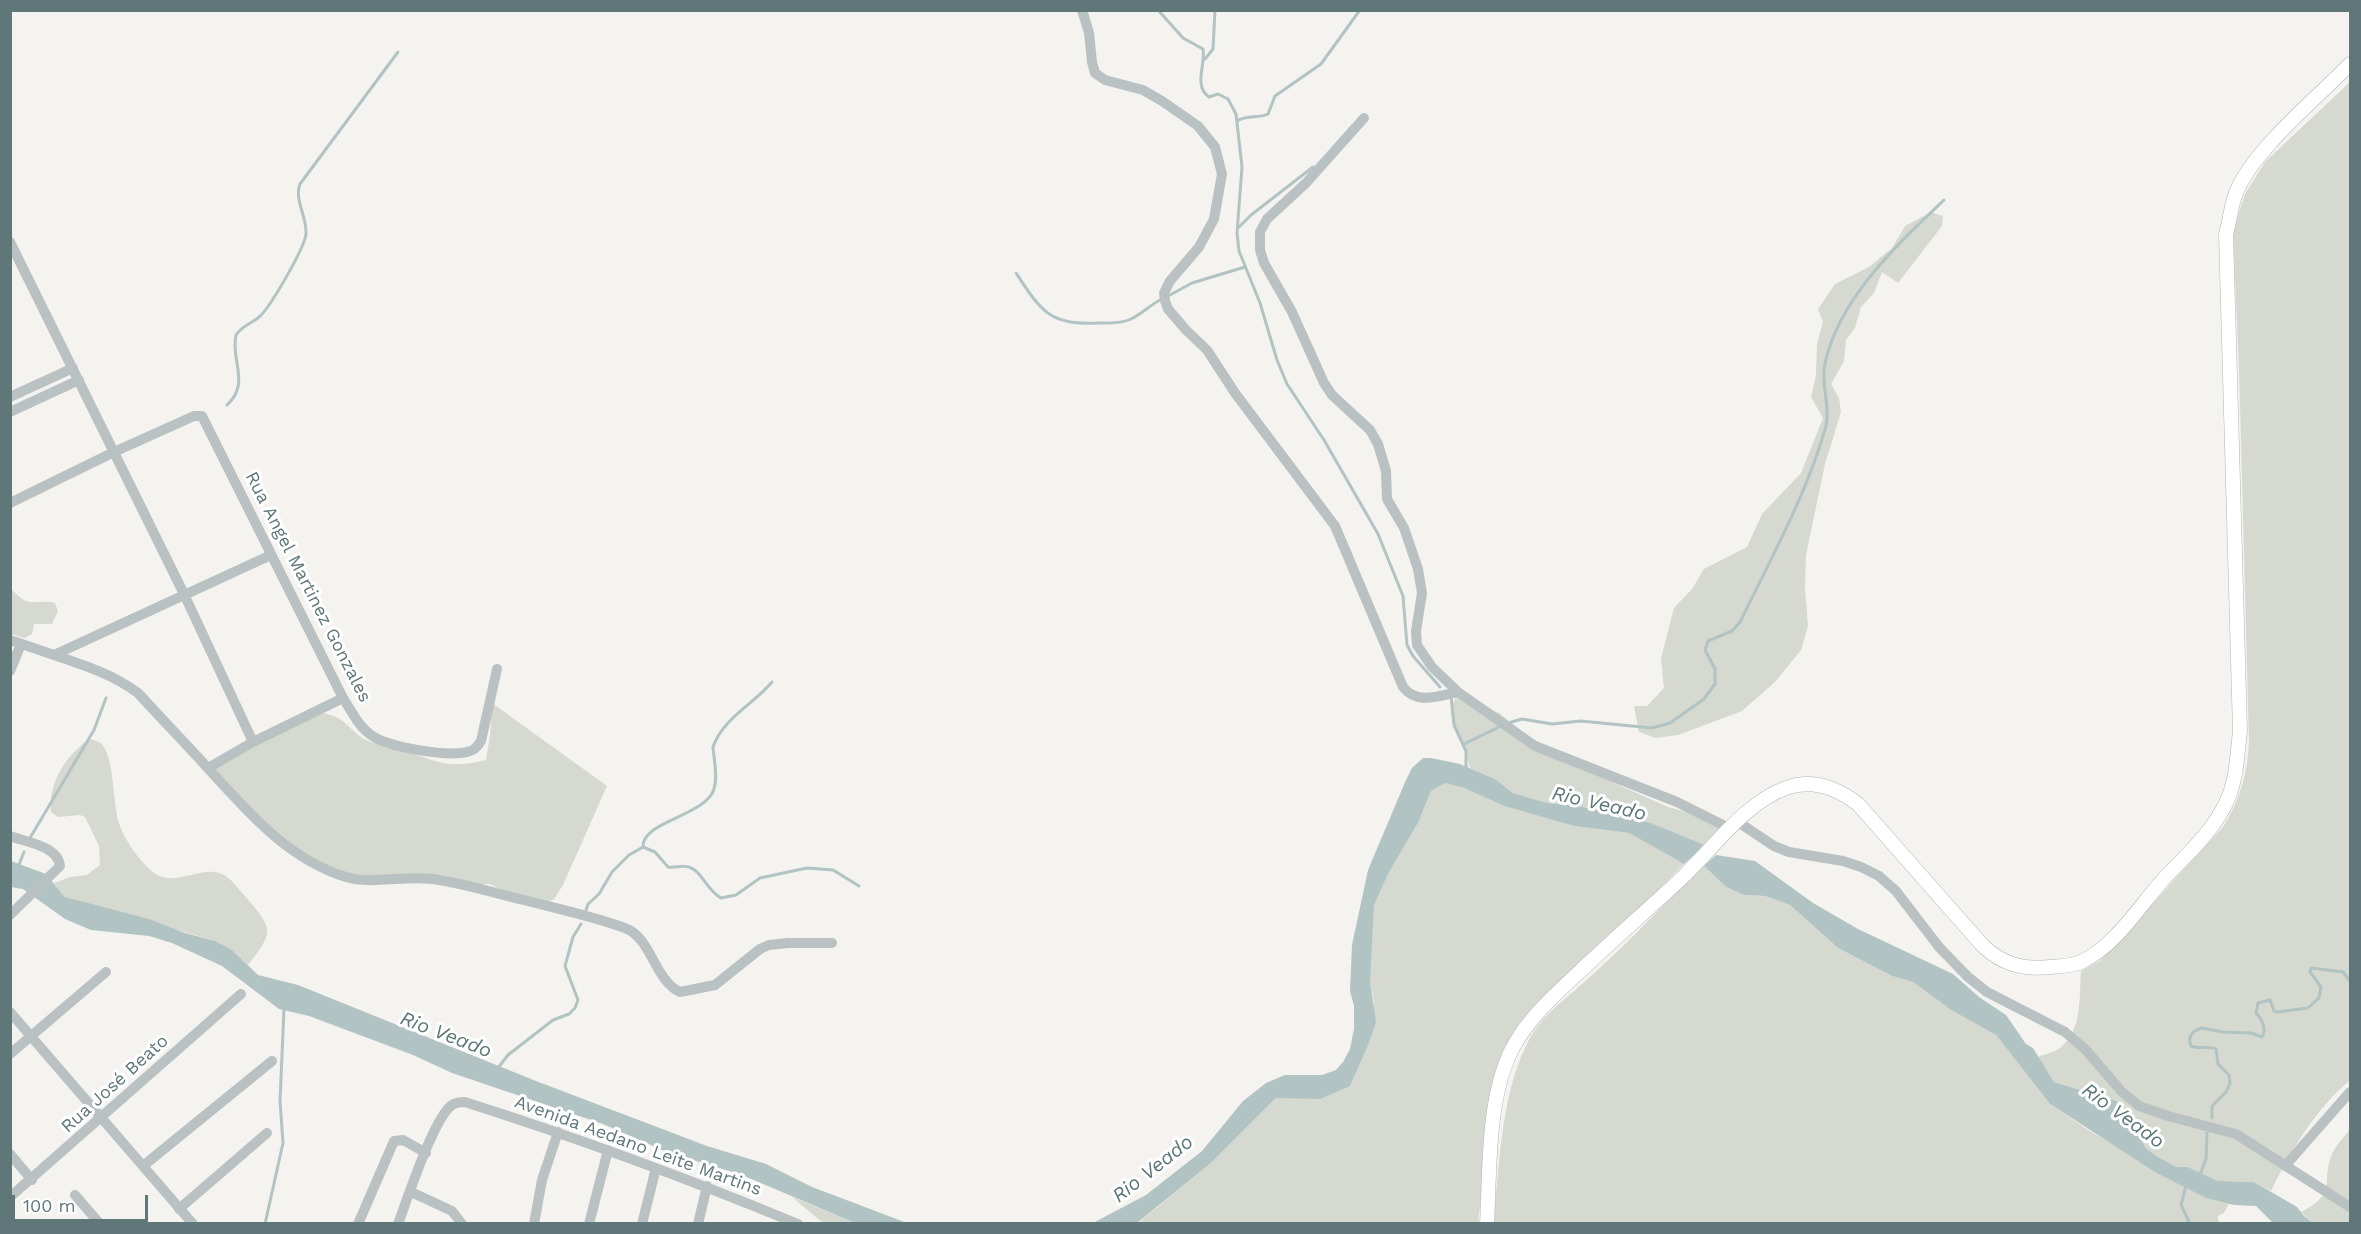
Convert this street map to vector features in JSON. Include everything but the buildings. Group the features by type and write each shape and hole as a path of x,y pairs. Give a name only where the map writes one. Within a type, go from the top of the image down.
{"main road":[{"path":"1487,1224 1491,1146 1502,1077 1512,1050 1528,1024 1562,988 1684,876 1760,802 1790,787 1806,785 1827,786 1843,792 1858,804 1995,957 2015,966 2036,969 2079,963 2096,953 2211,828 2235,782 2240,731 2226,234 2236,194 2246,173 2264,150 2350,63"}],"street":[{"path":"1082,10 1089,33 1095,72 1105,80 1143,90 1183,115 1208,136 1220,159 1222,174 1214,219 1199,247 1166,287 1165,301 1168,309 1207,350 1230,387 1335,526 1403,687 1415,697 1440,696 1458,692"},
{"path":"1364,118 1306,183 1267,219 1260,232 1260,250 1264,263 1292,312 1324,383 1332,395 1370,430 1378,444 1386,471 1387,499 1408,536 1418,569 1422,594 1416,631 1417,645 1432,666 1458,692 1535,746 1734,825 1789,852 1843,861 1879,876 1896,891 1939,947 1968,977 1995,996 2065,1032 2086,1050 2121,1090 2139,1106 2236,1134 2350,1207"},
{"path":"10,242 184,594 253,742"},
{"path":"10,397 73,368"},
{"path":"10,412 79,380"},
{"name":"Rua Angel Martinez Gonzales","path":"114,452 194,416 202,416 343,698 366,731 382,741 421,749 467,752 473,750 481,741 497,669"},
{"path":"10,504 114,452"},
{"path":"54,655 272,555"},
{"path":"10,671 16,642 122,681 138,693 230,794 268,831 297,853 320,866 339,875 357,879 440,880 561,909 625,928 638,938 668,983 680,992 715,985 760,949 769,945 788,942 832,943"},
{"path":"207,768 253,742 343,698"},
{"path":"10,836 52,851 60,866 14,912"},
{"path":"10,843 57,857"},
{"path":"10,1054 106,972"},
{"name":"Rua José Beato","path":"10,1197 241,994"},
{"path":"10,1012 193,1224"},
{"path":"143,1166 272,1061"},
{"path":"2285,1166 2350,1092"},
{"name":"Avenida Aedano Leite Martins","path":"426,1153 437,1126 449,1107 465,1102 558,1132 707,1186 798,1224"},
{"path":"534,1224 543,1180 558,1132"},
{"path":"179,1209 267,1133"},
{"path":"358,1224 394,1141 403,1140 426,1153 398,1224"},
{"path":"589,1224 608,1150"},
{"path":"10,1154 32,1180"},
{"path":"642,1224 656,1168"},
{"path":"698,1224 707,1186"},
{"path":"411,1192 452,1211 462,1224"},
{"path":"75,1195 95,1222"}],"shaded area":[{"path":"2350,82 2350,1080 2326,1104 2305,1131 2271,1191 2254,1182 2218,1181 2188,1167 2176,1167 2155,1156 2146,1148 2117,1101 2054,1082 2038,1057 2060,1048 2073,1032 2080,1002 2081,971 2100,961 2223,827 2242,785 2249,740 2233,231 2245,194 2265,162"},
{"path":"1931,212 1943,216 1942,226 1898,283 1882,272 1874,293 1861,307 1855,328 1846,340 1844,361 1831,384 1839,398 1841,412 1825,464 1806,555 1805,589 1808,626 1801,650 1775,682 1742,711 1678,735 1655,738 1639,732 1634,706 1647,706 1664,688 1661,658 1674,608 1692,589 1704,569 1747,547 1762,514 1801,473 1823,418 1811,397 1816,375 1817,344 1823,322 1818,309 1835,284 1869,267 1892,248 1905,226"},
{"path":"10,589 26,601 55,603 58,611 52,624 34,624 32,634 24,638 11,634"},
{"path":"1456,696 1499,713 1542,747 1614,783 1668,807 1729,823 1705,845 1651,823 1579,806 1547,803 1513,793 1495,779 1470,768 1463,742 1452,719 1452,707"},
{"path":"492,703 607,786 563,885 554,899 544,904 521,900 490,884 463,885 413,880 370,883 333,871 293,849 227,796 201,768 216,766 320,712 338,718 368,741 395,747 442,763 461,764 486,760"},
{"path":"89,739 104,747 110,763 120,827 132,849 148,868 162,877 170,878 206,872 222,874 234,884 261,916 267,930 266,937 263,945 248,965 231,949 215,941 65,897 54,883 70,877 87,875 100,865 99,846 85,817 80,815 58,817 51,812 52,790 60,771 73,753"},
{"path":"1445,783 1464,788 1504,806 1574,826 1629,833 1684,864 1520,1026 1486,1156 1478,1223 1137,1224 1211,1163 1276,1098 1350,1086 1367,1048 1374,1002 1370,981 1370,954 1374,905 1389,872 1418,823 1431,791"},
{"path":"1704,866 1726,887 1744,895 1765,896 1790,905 1838,948 1892,976 1913,982 1951,1010 1996,1035 2050,1104 2088,1130 2206,1198 2229,1203 2224,1213 2218,1216 2219,1224 1493,1224 1506,1109 1518,1065 1532,1035 1552,1011"},
{"path":"2350,1129 2350,1223 2313,1223 2301,1212 2313,1205 2325,1192 2333,1152"},
{"path":"792,1197 855,1223 823,1223"}],"water":[{"name":"Rio Veado","path":"1423,758 1460,764 1495,779 1513,793 1547,803 1579,806 1651,823 1705,845 1684,864 1629,833 1574,826 1504,806 1464,788 1445,783 1431,791 1418,823 1389,872 1374,905 1370,981 1376,1022 1350,1086 1320,1099 1276,1098 1211,1163 1137,1223 1091,1224 1146,1195 1202,1151 1243,1101 1266,1083 1285,1075 1322,1075 1336,1070 1343,1062 1350,1049 1354,1029 1354,1006 1350,991 1352,945 1368,870 1406,780 1412,768"},
{"path":"1716,855 1755,861 1813,903 1858,929 1953,974 1979,997 2006,1015 2026,1044 2033,1048 2054,1082 2117,1101 2146,1148 2156,1156 2176,1167 2188,1167 2218,1181 2254,1182 2297,1207 2313,1223 2273,1223 2256,1206 2234,1205 2206,1198 2155,1172 2050,1104 1996,1035 1951,1010 1913,982 1892,976 1838,948 1790,905 1765,896 1744,895 1726,887 1704,866"},
{"name":"Rio Veado","path":"11,861 46,874 65,897 149,919 185,933 215,941 231,949 258,975 298,985 536,1081 707,1146 766,1164 812,1187 907,1223 855,1223 742,1175 667,1152 603,1124 452,1073 413,1055 309,1016 279,1009 222,966 172,943 149,936 91,930 65,919 23,889 11,887"}],"waterway":[{"path":"1158,10 1183,38 1203,49 1201,81 1204,92 1209,97 1218,94 1228,99 1236,114 1242,167 1237,233 1239,251 1260,303 1277,360 1287,384 1324,440 1378,534 1403,596 1407,645 1413,656 1440,687"},
{"path":"1205,59 1213,49 1215,10"},
{"path":"1237,121 1268,114 1275,96 1321,64 1360,10"},
{"path":"227,405 238,388 236,335 263,313 278,291 304,241 306,227 299,196 300,184 398,52"},
{"path":"1239,227 1313,167"},
{"path":"1508,723 1522,719 1552,724 1581,721 1652,728 1670,723 1704,699 1715,684 1715,669 1705,650 1708,641 1732,631 1740,622 1788,526 1809,476 1826,426 1825,363 1832,339 1843,316 1857,294 1890,254 1944,200"},
{"path":"1168,296 1192,283 1245,267"},
{"path":"1016,273 1040,306 1058,319 1068,322 1123,322 1162,299"},
{"path":"643,847 645,838 653,831 699,806 709,798 715,784 713,747 718,737 731,719 772,682"},
{"path":"1451,696 1454,725 1466,751 1466,769"},
{"path":"30,838 94,730 106,698"},
{"path":"1464,744 1499,727"},
{"path":"585,913 588,904 599,894 612,872 629,855 643,847 655,852 668,867 686,866 694,869 712,891 721,898 736,895 760,878 807,868 833,870 859,886"},
{"path":"18,867 24,852"},
{"path":"498,1068 508,1055 553,1020 569,1014 575,1008 578,1000 565,966 573,937 581,924"},
{"path":"2212,1118 2212,1106 2226,1092 2230,1083 2229,1075 2218,1064 2216,1049 2191,1046 2190,1037 2196,1030 2202,1028 2222,1032 2251,1033 2262,1037 2263,1024 2256,1013 2258,1003 2270,1000 2274,1011 2277,1012 2308,1008 2319,998 2321,987 2310,972 2311,968 2343,972 2350,981"},
{"path":"265,1224 283,1143 280,1101 284,1009"},
{"path":"2200,1175 2206,1159 2207,1133"},
{"path":"2186,1186 2181,1205 2190,1224"}]}
